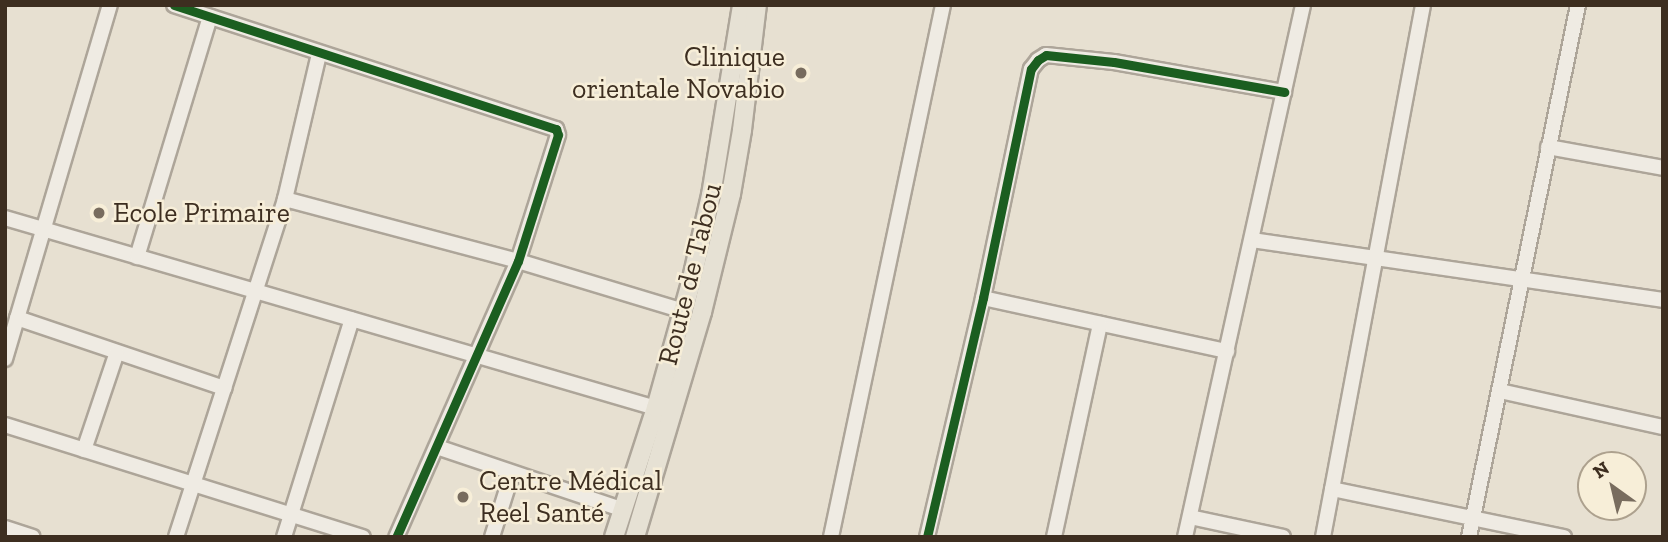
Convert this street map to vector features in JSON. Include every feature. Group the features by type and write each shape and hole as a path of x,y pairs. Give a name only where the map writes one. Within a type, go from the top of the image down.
{"main road":[{"name":"Route de Tabou","path":"614,537 684,311 711,195 742,5"},
{"name":"Route de Tabou","path":"635,537 702,312 730,194 743,130 757,5"}],"street":[{"path":"5,359 110,5"},
{"path":"174,5 556,129 558,135 518,261 397,537"},
{"path":"831,537 943,5"},
{"path":"1185,537 1303,5"},
{"path":"1323,537 1423,5"},
{"path":"1469,537 1578,5"},
{"path":"137,257 210,17"},
{"path":"176,537 285,199 319,54"},
{"path":"927,537 983,298 1031,69 1038,60 1046,55 1114,62 1284,92"},
{"path":"1548,147 1663,168"},
{"path":"285,199 518,261 684,311"},
{"path":"5,218 656,408"},
{"path":"1252,240 1663,300"},
{"path":"983,298 1227,351"},
{"path":"17,318 224,388"},
{"path":"285,537 352,319"},
{"path":"1054,537 1100,324"},
{"path":"84,450 117,352"},
{"path":"1500,391 1663,428"},
{"path":"5,425 363,537"},
{"path":"437,447 624,510"},
{"path":"492,537 512,473"},
{"path":"1332,489 1564,537"},
{"path":"1190,517 1283,537"},
{"path":"5,528 33,537"}],"cycle path":[{"path":"174,5 556,129 558,135 518,261 396,537"},
{"path":"927,537 983,298 1031,69 1038,60 1046,55 1114,62 1284,92"}],"place":[{"name":"Clinique orientale Novabio","path":"801,73"},
{"name":"Ecole Primaire","path":"99,213"},
{"name":"Centre Médical Reel Santé","path":"463,497"}]}
